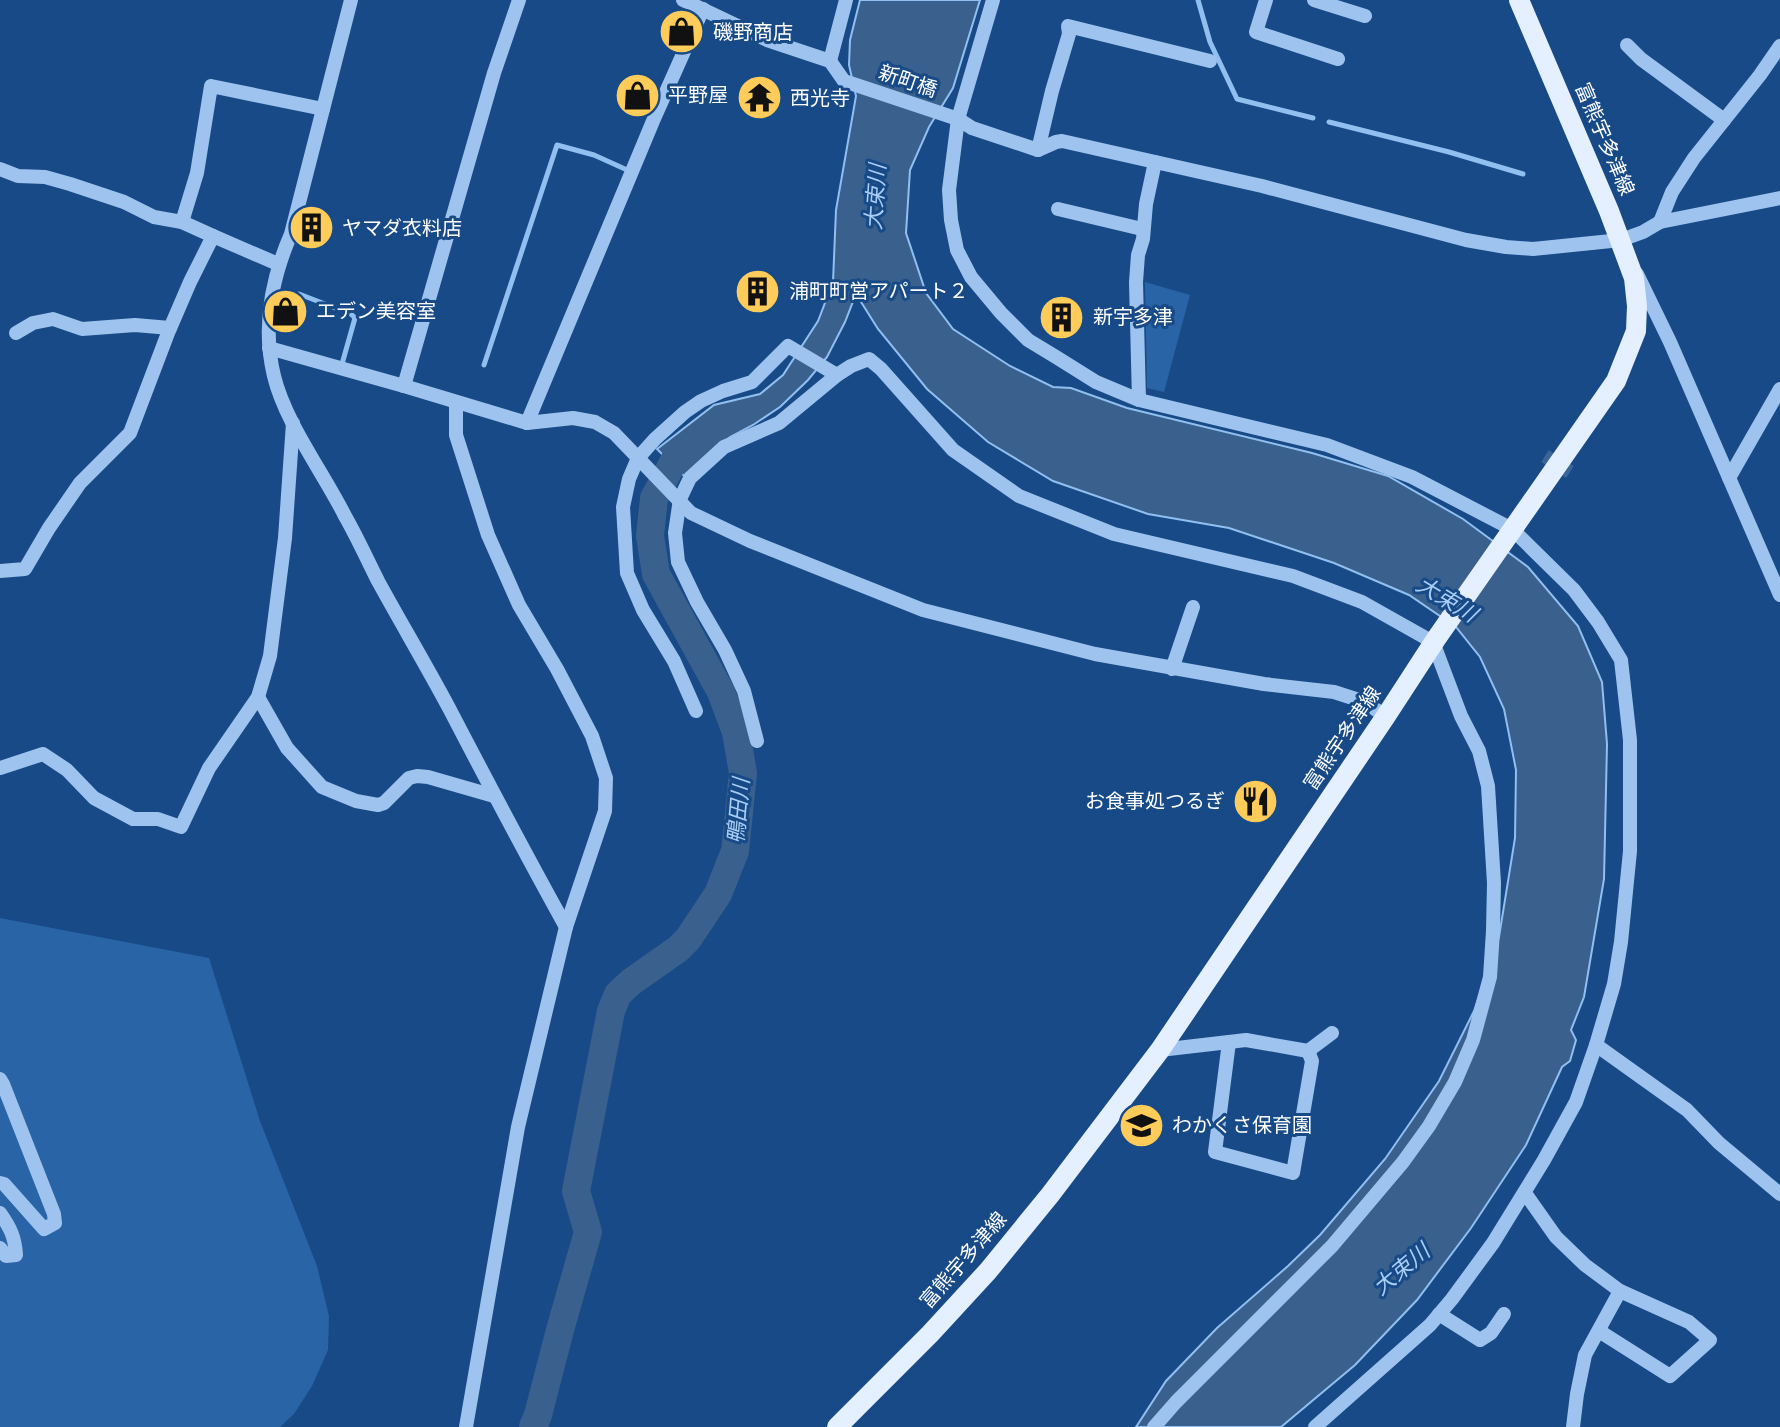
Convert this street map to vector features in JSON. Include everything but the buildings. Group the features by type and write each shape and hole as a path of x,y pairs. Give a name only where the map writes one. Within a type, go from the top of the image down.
{"main road":[{"name":"富熊宇多津線","path":"837,1427 988,1271 1160,1050 1435,640 1616,381 1636,331 1634,278 1621,240 1519,0"}],"street":[{"path":"351,0 291,234 278,264 268,315 269,348 280,399 566,927"},
{"path":"404,386 494,73 519,0"},
{"path":"683,0 767,40 830,61 846,0"},
{"path":"993,0 958,119 949,190 957,250 971,277 1001,313 1028,340 1096,382 1139,400 1327,445 1412,477 1509,534 1574,590 1621,660 1630,740 1630,851 1614,984 1576,1102 1493,1243 1439,1314 1315,1427"},
{"path":"1266,0 1256,32 1338,59"},
{"path":"1314,0 1365,16"},
{"path":"527,423 703,9"},
{"path":"1038,150 1069,34 1068,26 1210,61"},
{"path":"1627,45 1641,59 1675,75 1724,120"},
{"path":"1660,222 1672,192 1694,158 1780,46"},
{"name":"新町橋","path":"830,61 844,81 1038,150"},
{"path":"182,222 197,173 211,86 323,109"},
{"path":"1038,150 1062,141 1301,196 1466,240 1533,249 1621,240 1660,222 1780,198"},
{"path":"1139,400 1136,282 1155,162"},
{"path":"0,169 18,176 45,177 124,202 154,217 182,222 278,264"},
{"path":"1058,209 1142,229"},
{"path":"0,571 25,569 80,483 130,433 170,328 213,236"},
{"path":"1621,240 1670,342 1780,595"},
{"path":"16,333 33,323 53,319 82,329 135,325 170,328"},
{"path":"696,711 674,661 643,610 627,573 623,507 629,479 638,458 685,412 723,391 752,382 788,346 837,375"},
{"path":"269,348 527,423 573,418 595,422 614,433 691,513 750,541 923,610 1095,654 1264,684 1334,692 1362,701 1386,716"},
{"path":"757,741 744,691 678,562 675,533 680,499 690,478 724,447 779,423 837,375 869,359 953,450 1019,496 1114,534 1293,576 1362,602 1435,640 1461,716 1479,751 1488,786 1494,883 1493,931 1490,977 1473,1040 1455,1082 1403,1162 1332,1246 1154,1427"},
{"path":"1729,478 1780,389"},
{"path":"456,403 456,435 488,535 519,605 592,736 606,778 605,811 566,927 518,1127 470,1426"},
{"path":"0,768 43,754 67,770 94,798 133,819 158,819 181,827 209,768 258,697 270,656 285,538 293,423"},
{"path":"1172,669 1193,607"},
{"path":"258,697 287,748 322,787 356,801 378,805 384,803 409,778 417,776 494,796"},
{"path":"1160,1050 1246,1040 1308,1051 1332,1033"},
{"path":"1229,1042 1215,1152 1293,1173 1312,1061 1308,1051"},
{"path":"1596,1045 1687,1110 1719,1143 1780,1194"},
{"path":"0,1079 55,1223 44,1229 0,1183"},
{"path":"1525,1193 1556,1237 1585,1265 1620,1291 1689,1322 1710,1340 1670,1376 1599,1331"},
{"path":"0,1213 16,1241 16,1255 6,1256 0,1248"},
{"path":"1573,1427 1585,1355 1620,1291"},
{"path":"1439,1314 1480,1340 1491,1333 1504,1314"}],"shaded area":[{"path":"1145,282 1190,295 1164,392 1147,388"},
{"path":"0,918 209,958 260,1121 317,1266 329,1316 328,1350 312,1386 294,1414 280,1427 0,1427"}],"water":[{"name":"大束川","path":"860,0 980,0 953,88 929,127 910,170 906,233 926,293 953,329 1010,366 1053,387 1071,388 1127,408 1312,453 1388,476 1463,519 1528,567 1578,626 1602,682 1607,744 1604,879 1584,997 1571,1030 1576,1040 1570,1061 1562,1067 1526,1145 1471,1228 1417,1300 1355,1365 1281,1427 1136,1427 1166,1381 1217,1328 1320,1235 1385,1159 1439,1081 1474,1011 1499,937 1515,838 1516,770 1504,709 1480,657 1456,627 1409,595 1334,563 1229,528 1148,514 1053,481 988,442 927,389 878,329 856,294 827,357 780,407 730,437 685,477 657,449 714,405 760,394 783,375 818,321 833,282 836,210 856,96 849,65 850,40"}],"waterway":[{"path":"1198,0 1210,42 1237,99 1313,118"},
{"path":"1329,122 1523,174"},
{"path":"484,365 557,145 594,155 625,169"},
{"path":"299,294 355,318 342,364"},
{"name":"鴨田川","path":"533,1427 588,1232 576,1191 611,1011 618,994 688,939 718,894 735,851 743,773 736,732 721,692 656,574 650,536 654,498 676,457 700,438"}],"tunnel":[{"path":"1545,456 1570,472"}],"place":[{"name":"磯野商店","path":"682,32"},
{"name":"平野屋","path":"637,95"},
{"name":"西光寺","path":"759,98"},
{"name":"ヤマダ衣料店","path":"311,228"},
{"name":"浦町町営アパート２","path":"758,291"},
{"name":"エデン美容室","path":"285,311"},
{"name":"新宇多津","path":"1062,317"},
{"name":"お食事処つるぎ","path":"1256,801"},
{"name":"わかくさ保育園","path":"1141,1125"}]}
